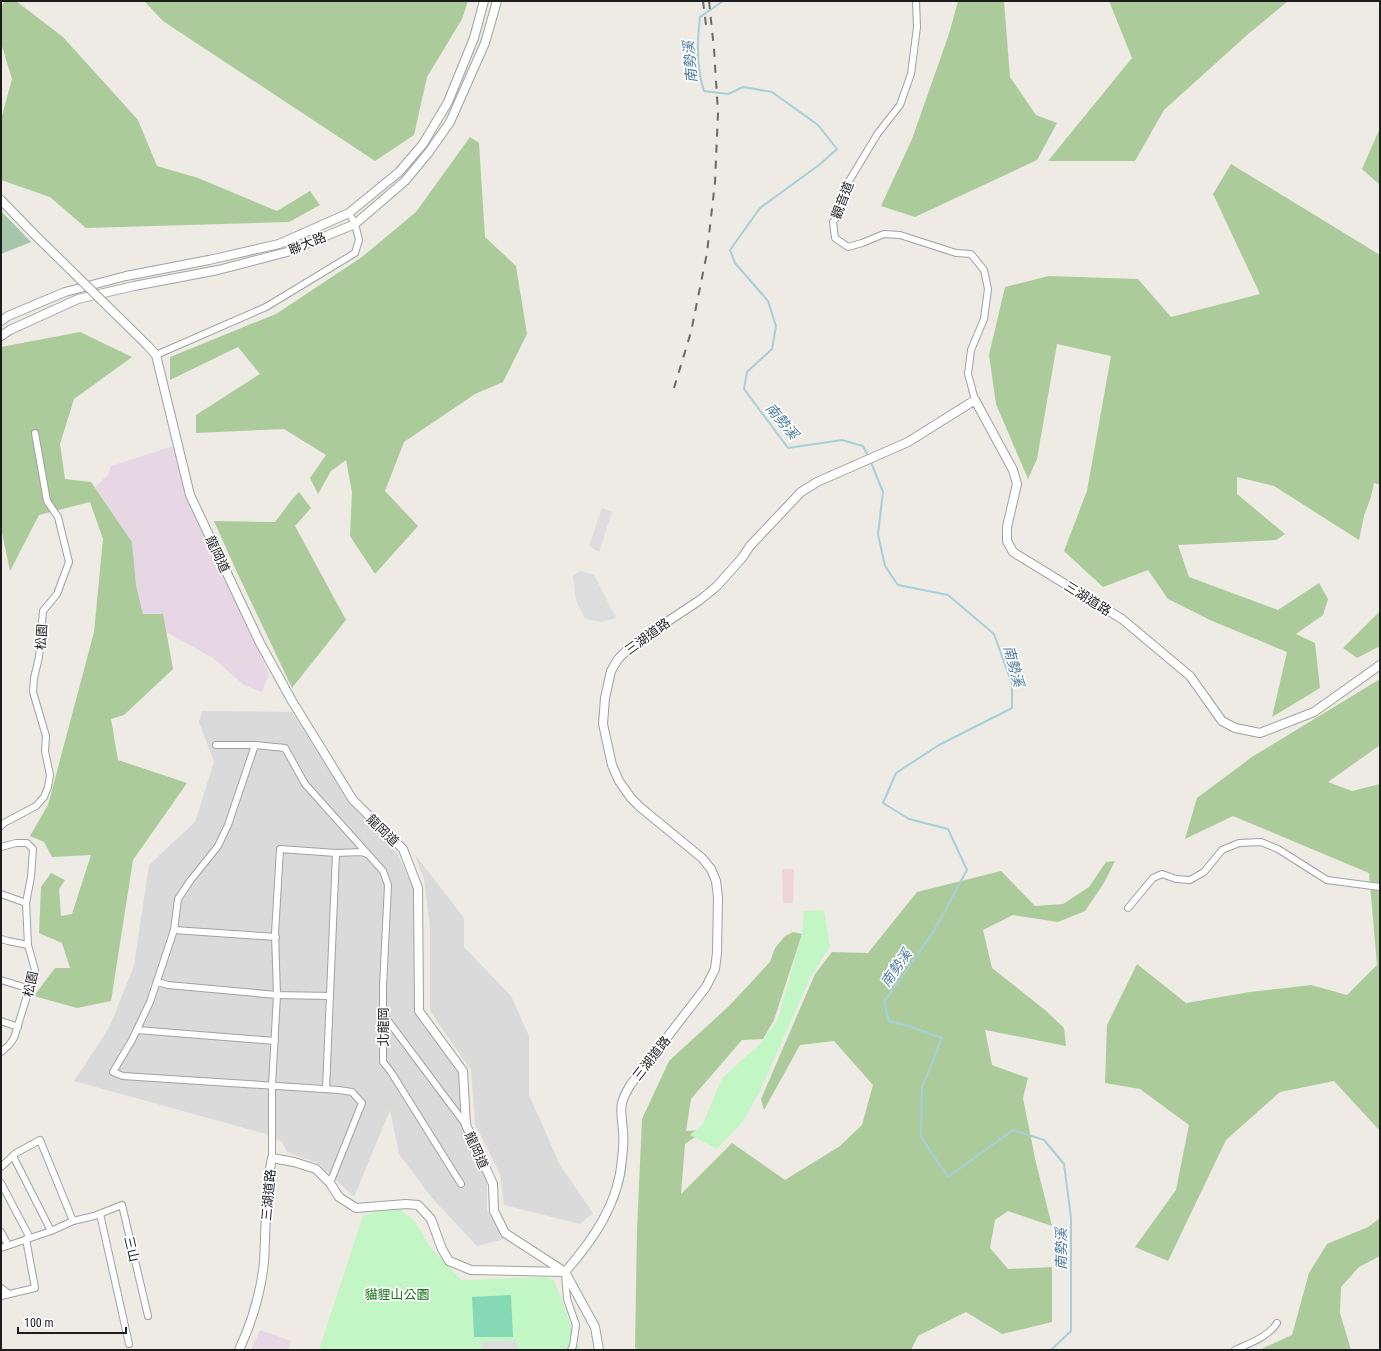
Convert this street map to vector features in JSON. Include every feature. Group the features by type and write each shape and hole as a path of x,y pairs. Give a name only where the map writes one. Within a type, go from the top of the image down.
{"street":[{"name":"聯大路","path":"1,321 8,316 65,292 126,276 209,260 279,244 348,213 399,172 423,144 448,102 474,38 484,1"},
{"name":"聯大路","path":"1,336 10,330 78,299 134,286 218,270 280,254 355,224 405,181 429,152 450,122 485,43 497,1"},
{"name":"觀音道","path":"916,1 917,27 911,74 900,105 878,133 849,181 841,211 833,222 836,238 848,247 884,234 900,235 956,253 971,254 984,270 988,289 984,319 971,350 968,374 975,400"},
{"path":"474,38 485,43"},
{"name":"龍岡道","path":"1,200 156,355 190,495 260,643 292,702 353,800 403,849 418,888 420,1011 464,1071 466,1125 493,1184 494,1211 505,1233 565,1272 595,1327 599,1350"},
{"path":"156,355 266,307 355,252 358,240 355,224 348,213"},
{"name":"三湖道路","path":"239,1350 250,1326 260,1288 264,1263 268,1179 272,1158 294,1162 316,1169 330,1183 339,1197 356,1208 406,1204 418,1205 431,1219 442,1249 449,1261 471,1270 565,1272 598,1230 615,1195 619,1181 624,1133 620,1112 623,1096 706,987 714,969 718,953 718,897 716,882 711,869 702,858 631,798 619,781 612,765 603,724 605,698 611,671 618,659 632,645 700,600 720,582 742,558 750,546 802,492 817,482 880,456 908,442 975,400 1013,470 1017,484 1007,526 1007,541 1013,552 1122,619 1190,676 1222,721 1235,728 1260,733 1314,712 1380,665"},
{"name":"松園","path":"1,826 36,806 44,797 48,788 50,775 45,751 46,736 33,692 34,678 39,656 42,611 57,594 68,562 58,517 47,501 36,433"},
{"name":"北龍岡","path":"216,745 255,745 285,748 305,784 383,871 388,885 383,1014 383,1062 391,1072 462,1184"},
{"path":"255,745 228,825 218,846 178,898 174,930 150,1002 137,1030 113,1072 123,1076 352,1092 362,1103 330,1183"},
{"path":"1128,908 1153,878 1162,874 1176,879 1190,880 1204,872 1222,850 1239,843 1262,842 1278,849 1328,880 1380,886"},
{"name":"松園","path":"1,847 16,843 27,843 33,849 31,877 26,903 28,945 35,970 14,1038 10,1045 1,1052"},
{"path":"272,1158 272,1086 277,995 276,937 280,849 336,853 361,852 368,854"},
{"path":"326,1089 336,853"},
{"path":"1,894 26,903"},
{"path":"174,930 276,937"},
{"path":"1,939 8,942 28,945"},
{"path":"1,980 30,989"},
{"path":"157,982 168,985 277,995 330,996"},
{"path":"383,1014 466,1125"},
{"path":"1,1021 18,1027"},
{"path":"137,1030 274,1041"},
{"path":"1,1168 13,1156 40,1140 73,1221"},
{"path":"13,1156 51,1231"},
{"path":"1,1183 28,1239 35,1288 1,1296"},
{"name":"三山","path":"1,1248 51,1231 73,1221 100,1214 122,1205 148,1316"},
{"name":"三山","path":"100,1214 129,1344"},
{"path":"1,1232 8,1245"},
{"path":"565,1272 567,1299 576,1324 573,1346 571,1350"},
{"path":"1,1288 10,1294"},
{"path":"1235,1350 1255,1340 1272,1329 1277,1323"}],"shaded area":[{"path":"173,446 192,511 269,674 262,692 244,685 213,658 166,632 163,614 143,614 136,585 132,542 95,487 108,475 111,466"},
{"path":"602,508 612,512 599,552 589,546"},
{"path":"581,571 594,575 616,618 601,622 585,619 576,600 573,576"},
{"path":"202,711 292,712 349,802 398,855 414,888 414,1008 459,1072 463,1127 487,1182 487,1210 504,1239 477,1246 432,1198 399,1154 390,1110 354,1197 318,1163 287,1152 282,1142 266,1134 74,1081 109,1028 134,966 149,865 195,822 214,762 199,722"},
{"path":"414,853 464,918 464,947 511,996 529,1036 529,1095 560,1165 593,1213 580,1224 504,1205 500,1174 475,1124 471,1070 430,1011 430,927 424,879"},
{"path":"782,869 794,869 793,903 783,903"},
{"path":"260,1330 291,1341 288,1350 251,1350"},
{"path":"516,1340 517,1350 482,1350 481,1342"}],"green space":[{"path":"5,1 16,1 63,37 138,120 157,166 198,178 277,211 310,191 320,205 289,222 86,228 50,197 1,180 1,119 12,79 1,43 1,7"},
{"path":"144,1 468,1 462,19 427,77 414,135 375,161 163,21"},
{"path":"958,1 1004,1 1010,77 1036,115 1057,123 1037,160 915,217 881,206 912,139 949,34"},
{"path":"1109,1 1288,1 1247,35 1164,110 1135,161 1048,161 1132,58"},
{"path":"1380,128 1380,185 1362,169"},
{"path":"470,137 479,143 485,237 516,266 527,334 503,382 475,394 404,442 385,491 418,526 375,574 350,536 352,492 346,460 331,471 318,494 310,478 326,455 284,429 196,433 196,415 260,374 238,347 170,380 170,357 276,314 362,257 416,212"},
{"path":"1231,164 1380,255 1380,485 1374,483 1364,516 1359,540 1274,486 1237,477 1237,494 1285,534 1276,540 1178,545 1189,577 1278,610 1319,583 1328,599 1323,615 1296,634 1315,643 1320,688 1272,717 1287,652 1210,620 1168,599 1148,570 1103,587 1064,551 1087,491 1111,356 1057,344 1037,459 1028,479 996,404 989,355 1005,287 1049,276 1138,279 1171,317 1260,294 1213,194"},
{"path":"1,211 31,242 1,254"},
{"path":"80,332 132,357 74,399 60,444 65,479 91,482 132,542 136,585 143,614 163,614 173,669 124,715 111,719 118,760 187,783 133,860 111,1001 77,1008 34,996 55,968 70,968 62,943 39,933 41,887 51,873 65,880 59,889 61,916 72,914 91,855 52,857 44,842 30,836 48,805 94,632 103,539 90,502 39,515 10,571 1,528 1,347"},
{"path":"299,492 311,508 295,526 346,620 292,688 214,521 275,522"},
{"path":"1380,611 1380,646 1357,658 1343,648"},
{"path":"1380,679 1380,745 1328,782 1352,791 1380,784 1380,1131 1334,1081 1280,1092 1226,1140 1168,1261 1135,1247 1176,1190 1189,1125 1140,1089 1105,1083 1107,1025 1137,964 1186,1003 1250,992 1311,985 1347,995 1377,965 1369,873 1233,816 1185,839 1197,798 1252,757"},
{"path":"1115,861 1104,883 1085,911 1058,922 1013,915 983,930 992,968 1045,1010 1064,1028 1066,1046 985,1030 992,1065 1028,1078 1023,1098 1036,1163 1052,1226 1008,1211 995,1220 990,1248 1008,1269 1052,1267 1052,1322 1002,1334 966,1312 918,1336 911,1350 642,1350 635,1348 637,1230 642,1119 669,1061 729,1006 770,962 775,948 785,936 793,932 802,934 774,1020 763,1039 742,1040 691,1099 686,1131 705,1130 685,1144 681,1194 732,1143 785,1180 840,1146 862,1125 873,1085 834,1041 800,1045 764,1110 761,1099 815,974 832,952 868,953 917,892 1001,871 1035,906 1063,904 1089,887 1106,862"},
{"path":"824,910 830,946 810,978 760,1091 744,1120 717,1149 690,1135 703,1124 722,1078 762,1042 778,1019 802,934 804,911"},
{"name":"貓貍山公園","path":"394,1205 414,1220 430,1247 461,1280 545,1277 554,1280 580,1350 319,1350 363,1216"},
{"path":"1380,1218 1380,1256 1359,1267 1341,1287 1340,1313 1351,1350 1259,1350 1292,1335 1309,1273 1327,1244 1368,1227"},
{"path":"511,1295 513,1337 474,1337 472,1297"}],"waterway":[{"name":"南勢溪","path":"723,1 700,17 698,54 701,82 704,91 728,94 743,87 772,92 818,125 837,149 819,165 760,208 730,250 735,263 768,301 776,326 772,349 747,372 744,389 788,448 842,440 863,446 868,456"},
{"name":"南勢溪","path":"870,460 883,492 878,534 885,566 898,585 948,595 994,634 1012,684 1012,708 939,745 896,773 883,803 909,819 948,829 967,870 934,931 884,1002 889,1021 909,1026 942,1038 922,1088 921,1137 948,1177 1013,1130 1044,1140 1064,1164 1071,1218 1071,1331 1051,1350"}],"railway":[{"path":"703,1 706,25"},
{"path":"674,388 691,332 707,253 715,182 718,113 709,1"}]}
